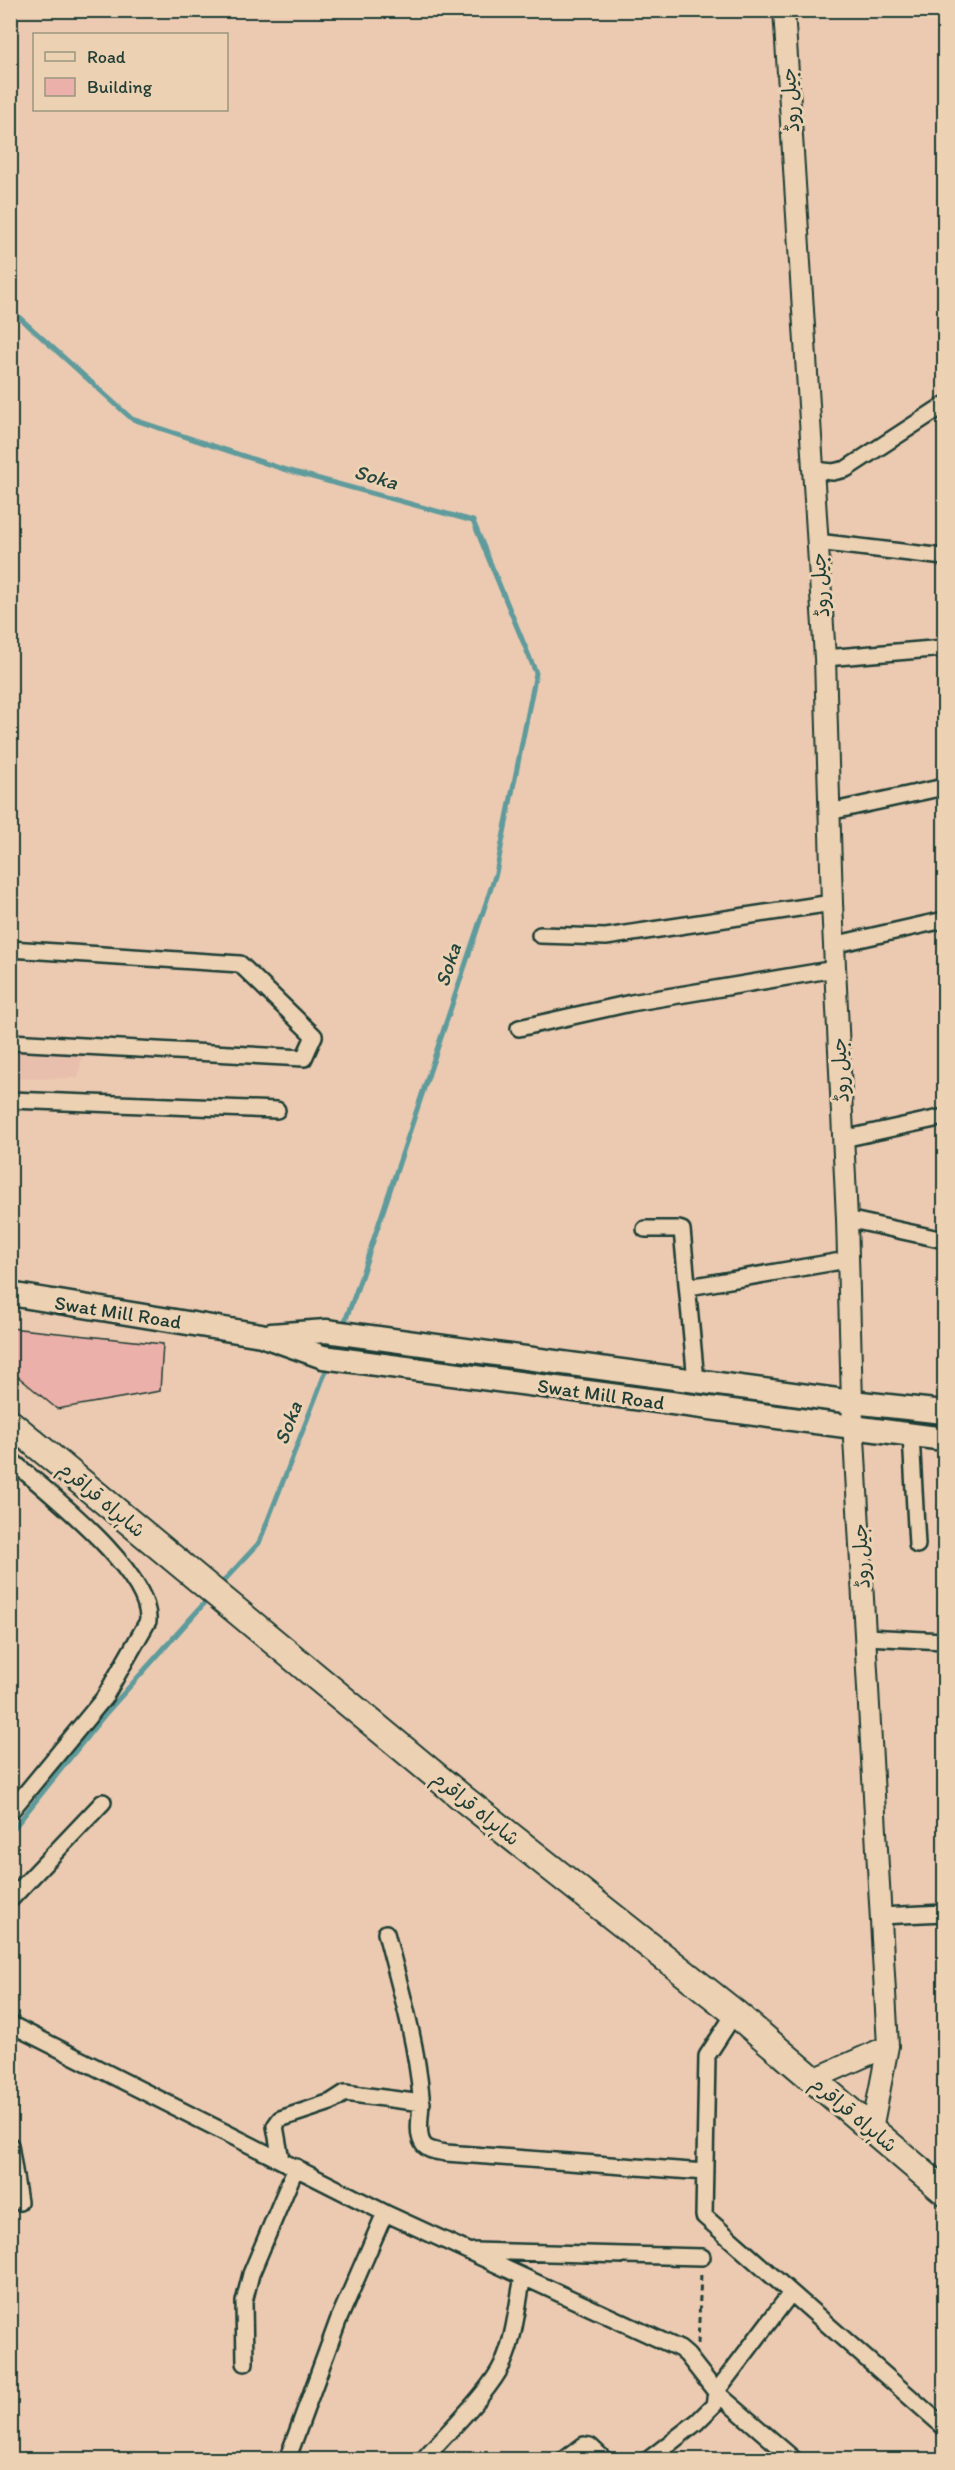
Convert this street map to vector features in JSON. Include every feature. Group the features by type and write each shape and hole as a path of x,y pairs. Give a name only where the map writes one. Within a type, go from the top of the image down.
{"highway":[{"name":"شاہراہ قراقرم","path":"10,1423 465,1800 735,2013 945,2191"}],"main road":[{"name":"Swat Mill Road","path":"10,1294 261,1335 323,1357 945,1439"},
{"name":"Swat Mill Road","path":"261,1335 326,1331 852,1402 945,1412"}],"street":[{"name":"جیل روڈ","path":"784,10 825,658 833,945 847,1219 852,1402 888,2046 872,2129"},
{"path":"813,470 833,472 846,469 945,405"},
{"path":"817,542 945,557"},
{"path":"825,658 945,648"},
{"path":"830,812 945,787"},
{"path":"540,935 606,937 832,903"},
{"path":"833,945 945,920"},
{"path":"10,949 240,964 314,1036 304,1058 10,1042"},
{"path":"519,1028 631,1003 835,969"},
{"path":"10,1100 277,1110"},
{"path":"843,1139 945,1117"},
{"path":"847,1219 945,1240"},
{"path":"645,1229 679,1228 682,1230 696,1381"},
{"path":"689,1287 847,1260"},
{"path":"911,1435 917,1545"},
{"path":"10,1459 108,1546 138,1587 149,1608 148,1621 104,1698 10,1812"},
{"path":"866,1637 945,1641"},
{"path":"10,1900 103,1802"},
{"path":"880,1916 945,1913"},
{"path":"386,1933 418,2060 422,2103 420,2137 423,2146 433,2151 705,2172"},
{"path":"735,2013 707,2056 704,2216 945,2427"},
{"path":"10,2024 385,2213 680,2349 716,2392 795,2460"},
{"path":"814,2079 888,2046"},
{"path":"281,2160 275,2126 280,2119 331,2102 345,2093 422,2103"},
{"path":"10,2145 19,2202"},
{"path":"245,2363 244,2302 251,2274 296,2167"},
{"path":"287,2460 338,2321 385,2213"},
{"path":"467,2251 702,2257"},
{"path":"423,2460 492,2381 503,2364 523,2277"},
{"path":"649,2459 697,2422 714,2405 716,2392 791,2292"},
{"path":"564,2460 584,2445 590,2446 605,2460"}],"path":[{"path":"697,2367 702,2257"}],"shaded area":[{"path":"10,1045 84,1046 78,1078 11,1079"}],"building":[{"path":"10,1328 163,1344 160,1391 57,1409 10,1370"}],"waterway":[{"name":"Soka","path":"10,309 132,419 283,469 473,521 536,673 496,873 342,1329"},
{"name":"Soka","path":"219,1586 259,1543 329,1363"},
{"name":"Soka","path":"10,1833 106,1713 209,1598"}]}
